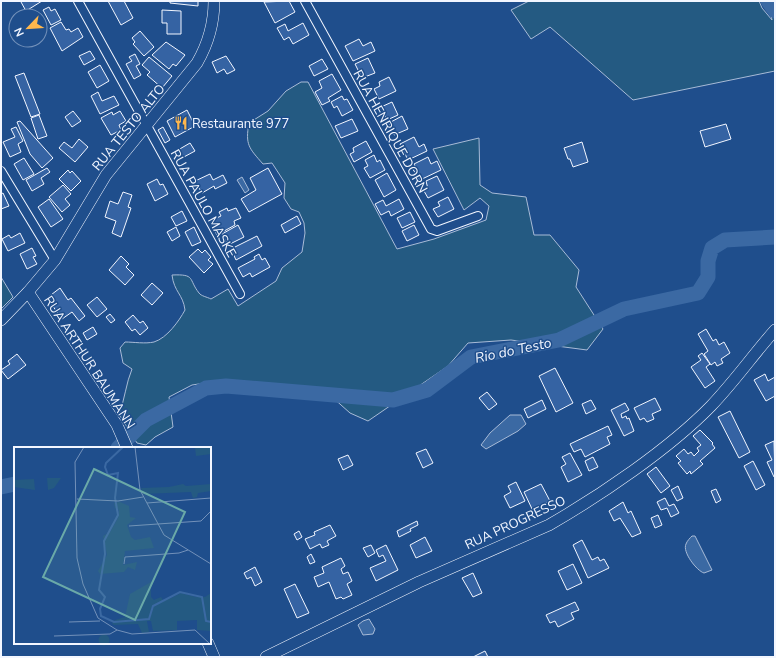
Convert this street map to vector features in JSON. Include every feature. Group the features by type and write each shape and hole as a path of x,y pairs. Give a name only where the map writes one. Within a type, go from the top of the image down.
{"street":[{"name":"RUA PAULO MASKE","path":"78,1 240,294"},
{"name":"RUA TESTO ALTO","path":"1,320 28,292 55,260 106,175 184,80 202,54 212,25 214,1"},
{"name":"RUA HENRIQUE DORN","path":"305,1 432,229 437,231 478,216"},
{"path":"1,171 55,260"},
{"name":"RUA ARTHUR BAUMANN","path":"28,292 120,430 127,447"},
{"name":"RUA PROGRESSO","path":"266,657 419,582 549,524 568,514 634,469 695,421 724,392 775,330"},
{"path":"208,644 214,657"}],"shaded area":[{"path":"529,1 759,1 762,8 772,20 768,1 775,1 775,71 633,100 550,27 531,39 511,10"},
{"path":"301,82 308,82 397,249 434,239 486,220 489,206 480,198 464,210 433,149 479,138 480,185 492,193 526,197 534,235 550,235 579,270 576,287 603,329 587,350 511,340 468,343 448,366 368,421 350,413 322,388 225,380 192,385 169,397 173,427 155,437 146,445 137,443 119,414 132,369 123,363 120,348 125,342 154,342 159,340 172,329 185,310 172,275 185,275 190,278 200,294 211,299 228,289 238,306 276,281 282,268 302,252 305,233 304,223 299,212 291,209 284,198 285,183 272,163 263,164 254,154 248,141 249,123 268,111 286,91"},
{"path":"242,177 249,190 245,193 237,180"},
{"path":"1,277 13,297 1,309"},
{"path":"510,415 521,415 526,424 518,431 486,449 481,445 490,433"},
{"path":"692,536 695,536 712,570 704,573 701,572 688,556 685,547"},
{"path":"369,619 375,629 373,634 363,635 358,625"}],"building":[{"path":"42,1 31,8 24,8 21,2"},
{"path":"108,1 124,1 133,18 121,25"},
{"path":"170,1 198,1 198,6 170,3"},
{"path":"289,1 295,12 275,23 264,2"},
{"path":"49,7 51,11 55,9 61,20 51,25 48,19 47,8"},
{"path":"162,10 181,11 181,34 167,34 167,23 162,23"},
{"path":"61,22 66,30 69,29 71,32 78,28 83,37 62,51 50,28"},
{"path":"303,23 309,35 293,44 289,37 284,40 277,28 285,24 288,31"},
{"path":"140,31 154,47 144,56 133,44 135,42 132,38"},
{"path":"359,39 363,46 371,42 375,51 353,61 345,46"},
{"path":"166,42 185,55 176,66 173,64 169,69 152,55"},
{"path":"90,51 95,59 84,65 79,56"},
{"path":"135,54 140,64 136,66 141,75 134,79 126,64 132,61 129,57"},
{"path":"226,56 235,70 227,74 224,69 217,73 212,62"},
{"path":"149,57 172,76 162,88 147,75 150,72 142,65"},
{"path":"368,58 375,73 362,78 355,64"},
{"path":"322,59 328,69 314,76 309,66"},
{"path":"100,65 109,81 97,88 88,72"},
{"path":"24,73 40,114 31,117 15,76"},
{"path":"332,74 341,90 328,98 330,101 322,105 315,92 322,88 319,81"},
{"path":"389,77 396,91 379,99 374,89 380,86 379,82"},
{"path":"98,92 102,101 114,96 119,105 100,114 91,96"},
{"path":"342,96 344,100 347,99 353,110 342,116 337,106 334,108 331,102"},
{"path":"392,102 398,115 387,120 381,107"},
{"name":"Restaurante 977","path":"187,110 195,126 175,137 167,121"},
{"path":"73,111 81,121 72,127 65,117"},
{"path":"120,111 126,121 119,125 121,130 111,135 101,118 112,112 113,115"},
{"path":"39,115 47,136 38,139 31,118"},
{"path":"402,116 408,129 394,135 389,123"},
{"path":"352,119 358,131 341,138 335,126"},
{"path":"20,121 53,158 42,168 30,154 17,122"},
{"path":"726,124 731,139 705,147 700,131"},
{"path":"16,127 23,141 18,144 21,152 10,157 3,142 15,137 11,129"},
{"path":"163,127 170,140 165,143 158,130"},
{"path":"414,137 419,147 424,144 427,151 408,160 400,144"},
{"path":"79,139 88,147 75,162 59,148 64,142 72,148"},
{"path":"366,141 372,152 354,162 350,154 354,152 353,148"},
{"path":"582,142 588,162 573,167 564,148"},
{"path":"190,143 195,151 182,158 178,150"},
{"path":"374,155 377,162 380,160 385,170 370,178 364,168 368,166 365,160"},
{"path":"428,157 431,164 437,161 441,170 420,180 412,168 415,166 414,164"},
{"path":"24,158 34,174 23,180 14,164"},
{"path":"47,168 50,172 41,178 44,184 32,191 26,180"},
{"path":"268,168 282,194 249,212 241,199 256,190 250,178"},
{"path":"68,170 70,173 72,171 81,181 71,191 59,179"},
{"path":"387,173 396,190 384,197 375,180"},
{"path":"210,174 213,180 223,175 227,183 215,189 214,186 202,193 199,188 197,189 193,182"},
{"path":"437,176 444,190 428,198 424,191 428,189 426,181"},
{"path":"157,179 160,185 163,184 168,194 155,201 147,184"},
{"path":"63,185 71,194 65,199 70,205 62,212 49,197"},
{"path":"123,192 132,195 128,207 131,208 121,237 112,233 116,221 105,217 110,201 118,204"},
{"path":"3,193 9,206 1,209 1,194"},
{"path":"448,197 454,209 438,217 433,209 440,206 438,202"},
{"path":"49,199 63,219 51,227 38,207"},
{"path":"399,199 404,209 391,216 389,211 381,215 375,204 383,200 386,206"},
{"path":"227,208 228,211 236,208 241,218 234,221 235,225 217,235 210,221 221,216 219,212"},
{"path":"182,211 187,221 176,226 171,217"},
{"path":"410,212 415,222 402,228 397,218"},
{"path":"297,216 301,224 285,233 281,225"},
{"path":"238,225 244,237 228,245 222,234"},
{"path":"414,225 419,235 407,241 402,231"},
{"path":"176,227 180,236 172,241 167,232"},
{"path":"194,227 201,242 192,246 185,232"},
{"path":"20,233 25,243 8,251 2,239 9,235 11,238"},
{"path":"257,236 262,246 236,260 231,249"},
{"path":"32,248 36,256 33,257 37,264 27,269 20,254"},
{"path":"198,249 202,253 205,250 211,257 208,260 213,264 204,273 189,257"},
{"path":"259,254 262,260 265,258 270,267 252,277 250,273 243,277 238,268 255,259 254,257"},
{"path":"121,256 129,264 126,267 134,275 125,285 109,270"},
{"path":"152,283 163,293 152,305 141,295"},
{"path":"60,288 68,300 71,298 85,316 79,321 72,312 62,319 47,298"},
{"path":"97,297 107,309 97,317 87,305"},
{"path":"110,314 115,320 111,323 106,317"},
{"path":"133,315 140,323 143,321 148,328 140,335 135,329 132,331 125,322"},
{"path":"93,327 97,334 87,340 83,333"},
{"path":"706,329 713,341 716,339 719,345 724,342 730,353 721,359 723,363 717,366 715,362 711,365 704,354 708,351 698,334"},
{"path":"702,353 710,364 706,367 715,381 705,388 691,367 701,360 698,356"},
{"path":"17,354 26,365 8,379 1,370 10,364 8,361"},
{"path":"555,368 573,403 556,412 539,376"},
{"path":"765,374 768,381 775,377 775,396 766,401 754,380"},
{"path":"487,392 497,404 489,410 479,398"},
{"path":"655,398 661,410 652,414 654,419 647,422 644,418 640,420 634,408"},
{"path":"542,400 546,409 528,418 524,409"},
{"path":"591,400 596,409 586,414 582,404"},
{"path":"625,403 629,410 621,414 622,418 626,416 627,419 629,418 634,431 624,436 611,410"},
{"path":"730,411 750,452 739,458 718,417"},
{"path":"608,426 612,435 607,437 610,444 585,457 581,449 574,452 570,444"},
{"path":"700,430 713,443 712,444 715,448 700,461 703,464 691,474 690,471 687,474 678,463 681,461 676,456 684,449 688,454 691,452 694,456 699,451 697,448 701,445 693,436"},
{"path":"774,441 775,477 767,462 772,460 765,445"},
{"path":"426,449 433,463 423,468 416,453"},
{"path":"570,453 582,475 568,482 561,467 566,464 562,457"},
{"path":"348,455 353,465 343,470 338,459"},
{"path":"593,457 598,467 589,471 585,461"},
{"path":"753,461 765,485 756,490 744,466"},
{"path":"656,467 670,486 661,493 647,474"},
{"path":"516,482 525,501 510,508 504,496 511,492 508,486"},
{"path":"541,484 550,501 533,511 524,492"},
{"path":"678,486 683,498 677,501 671,490"},
{"path":"716,489 721,500 716,503 711,491"},
{"path":"665,498 669,506 674,504 679,513 671,517 667,508 661,510 657,502"},
{"path":"623,502 628,513 631,511 641,533 632,537 620,518 614,521 609,511"},
{"path":"658,515 662,525 655,528 651,518"},
{"path":"417,521 418,525 410,529 411,531 399,537 397,531"},
{"path":"330,525 336,536 327,541 329,545 322,548 320,544 310,549 305,539 315,535 314,532"},
{"path":"299,531 302,537 297,540 294,534"},
{"path":"425,537 432,551 416,558 410,545"},
{"path":"582,540 592,560 598,557 600,561 604,559 609,568 588,578 573,545"},
{"path":"371,545 375,553 368,557 363,548"},
{"path":"386,545 398,570 376,581 370,568 386,561 383,555 379,557 376,550"},
{"path":"311,554 315,562 310,564 307,557"},
{"path":"341,558 345,566 341,569 343,574 348,572 352,581 347,584 352,595 343,599 341,597 336,599 329,582 318,587 314,577 324,573 322,567"},
{"path":"573,564 582,583 567,590 558,571"},
{"path":"255,567 262,582 255,586 251,577 247,579 244,573"},
{"path":"473,573 482,593 473,597 462,578"},
{"path":"295,584 309,613 297,618 284,589"},
{"path":"575,602 579,610 571,613 574,619 558,627 555,621 550,623 546,615"},
{"path":"485,651 488,657 473,657"}],"waterway":[{"name":"Rio do Testo","path":"768,1 775,11"},
{"name":"Rio do Testo","path":"119,447 146,420 206,388 226,386 393,400 427,390 471,357 559,340 624,309 698,293 708,277 708,261 712,248 725,240 775,237"},
{"name":"Rio do Testo","path":"1,487 14,484"}],"place":[{"name":"Restaurante 977","path":"181,123"}]}
